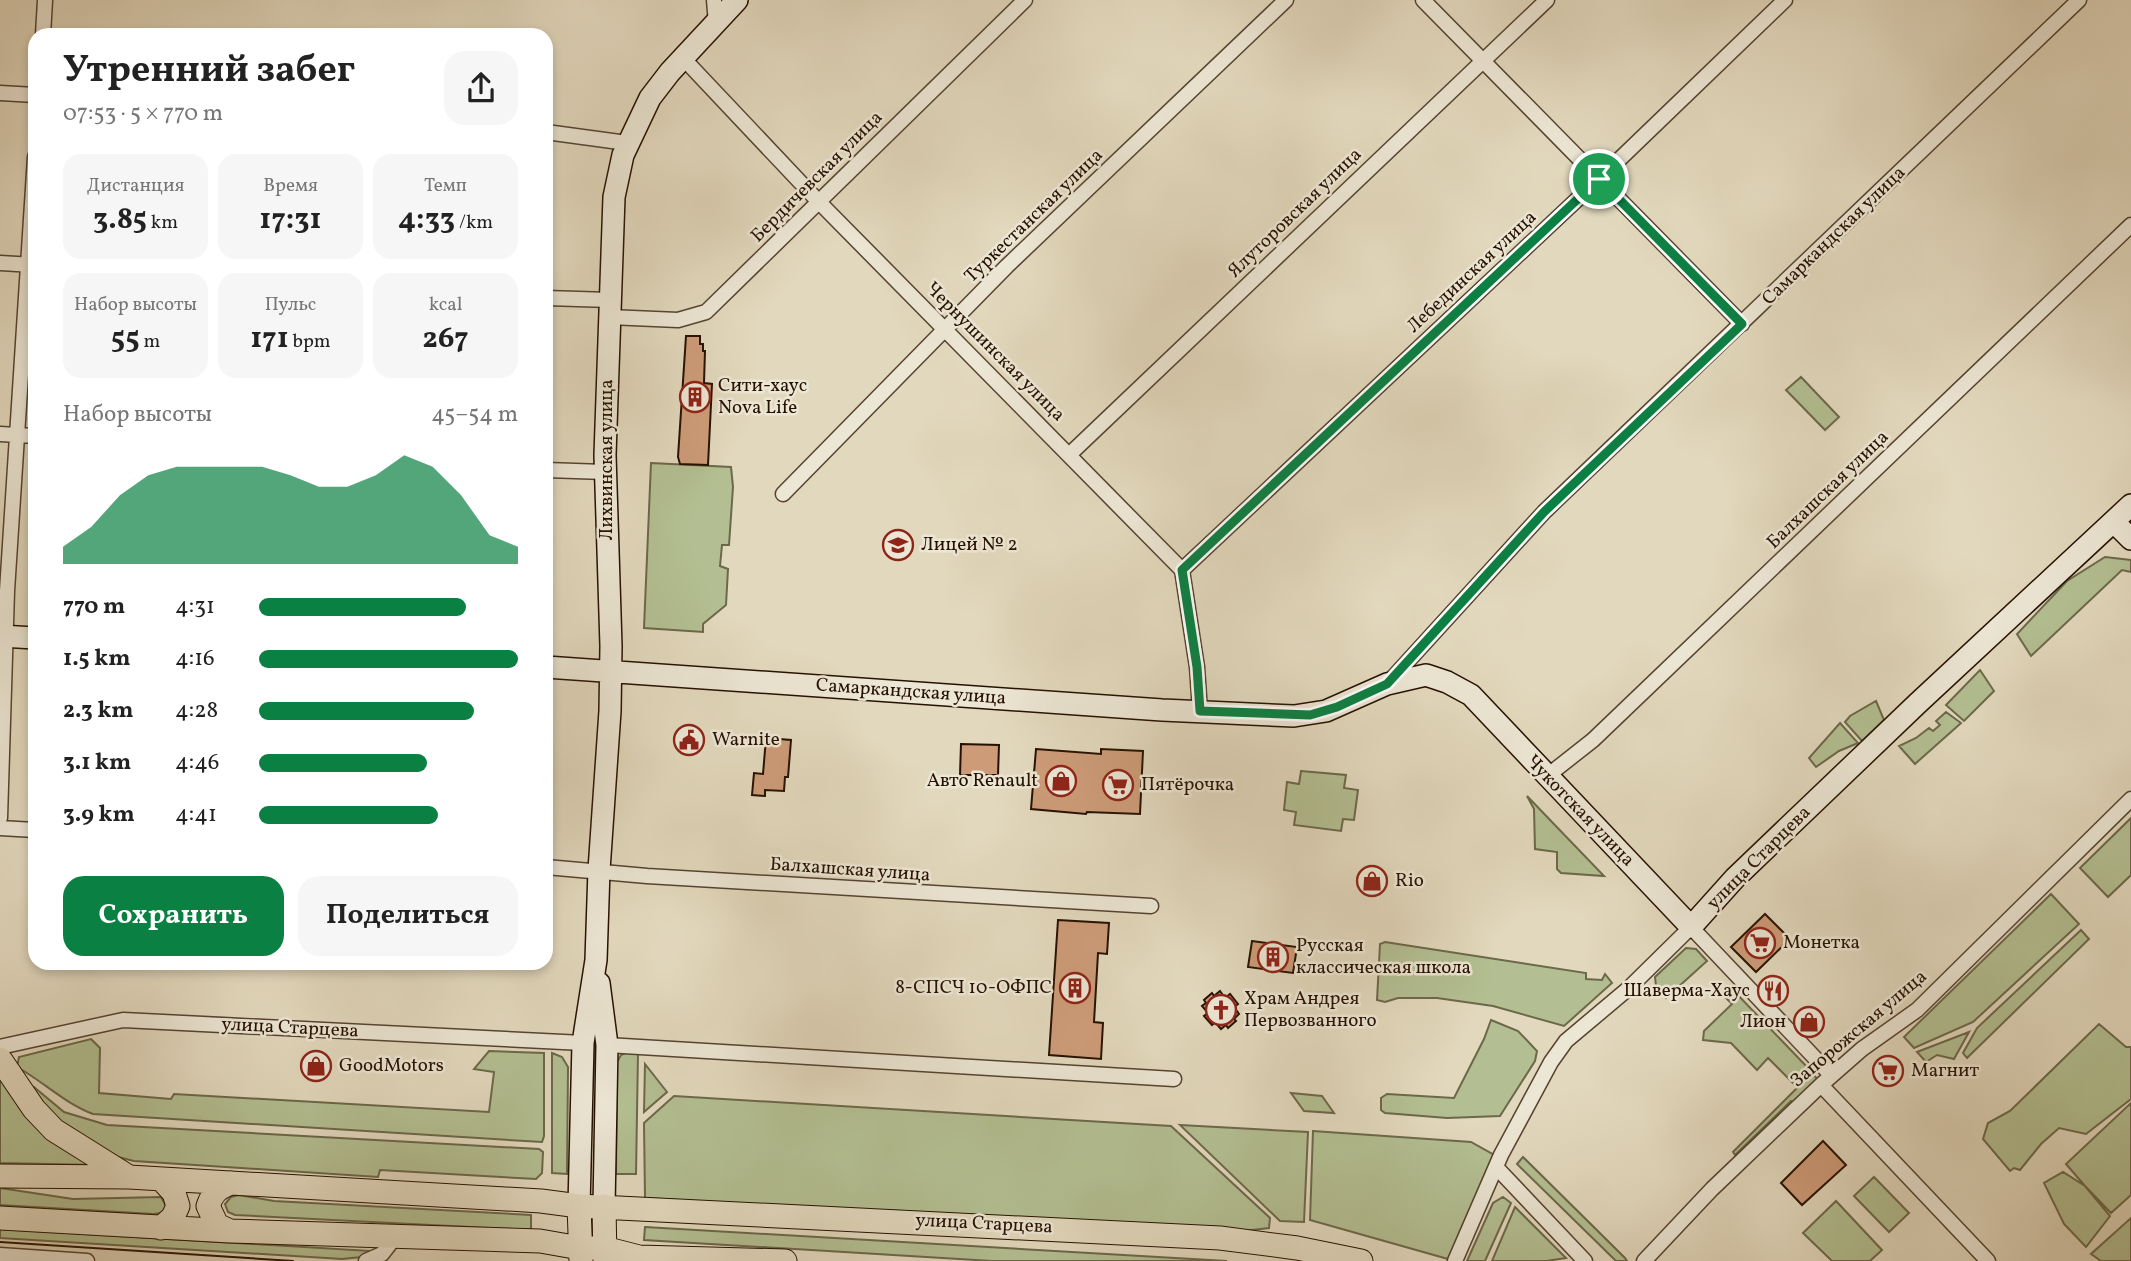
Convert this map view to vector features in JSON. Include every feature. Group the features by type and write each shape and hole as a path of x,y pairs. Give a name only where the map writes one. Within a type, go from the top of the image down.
{"main road":[{"name":"Лихвинская улица","path":"596,960 610,673 605,472 614,197 627,143 650,98 737,0"},
{"name":"улица Старцева","path":"1691,927 1735,878 2131,505"},
{"path":"2114,522 2131,538"},
{"path":"3,636 28,638"},
{"name":"Самаркандская улица","path":"553,668 1276,715"},
{"name":"Чукотская улица","path":"1276,715 1302,716 1326,711 1387,684 1426,675 1447,682 1471,695 1691,927"},
{"path":"581,1254 579,1206 583,1043 596,960"},
{"path":"596,960 607,1045 605,1255"},
{"path":"0,1059 28,1101 54,1130 129,1178"},
{"path":"0,1176 231,1183 541,1201 579,1206"},
{"path":"162,1180 174,1193 178,1206 173,1217 162,1228"},
{"path":"230,1231 217,1225 208,1206 218,1188 231,1183"},
{"name":"улица Старцева","path":"579,1206 1220,1238 1288,1254 1362,1261"},
{"path":"0,1217 162,1228 540,1241 581,1254 637,1259 785,1261"},
{"path":"1220,1238 1231,1247 1240,1261"}],"street":[{"path":"43,28 45,0"},
{"path":"715,0 716,24"},
{"name":"Бердичевская улица","path":"553,299 678,320 701,315 718,302 1025,0"},
{"name":"Туркестанская улица","path":"783,494 1007,266 1286,0"},
{"path":"1423,0 1742,324"},
{"name":"Ялуторовская улица","path":"1070,454 1547,0"},
{"name":"Лебединская улица","path":"1182,570 1599,179 1785,0"},
{"name":"Самаркандская улица","path":"1387,684 1544,512 2079,0"},
{"name":"Чернушинская улица","path":"683,58 818,201 1182,570"},
{"path":"0,93 28,95"},
{"path":"553,133 627,143"},
{"name":"Балхашская улица","path":"1546,777 1613,720 2131,225"},
{"path":"0,263 28,265"},
{"path":"0,818 3,636 28,301"},
{"path":"0,434 28,436"},
{"path":"553,470 605,472"},
{"path":"1182,570 1197,667 1200,711"},
{"name":"Запорожская улица","path":"1644,1261 1712,1188 1826,1080 1862,1049 1917,1010 2131,799"},
{"path":"0,828 28,830"},
{"name":"Балхашская улица","path":"553,867 647,876 1151,906"},
{"name":"Чукотская улица","path":"1691,927 1988,1261"},
{"name":"улица Старцева","path":"1455,1261 1496,1167 1551,1062 1566,1041 1657,962 1691,927"},
{"name":"улица Старцева","path":"0,1047 123,1020 583,1043"},
{"path":"607,1045 1174,1079"},
{"path":"1496,1167 1585,1261"},
{"path":"366,1261 382,1254 396,1236"},
{"path":"0,1255 87,1261"}],"green space":[{"path":"1801,377 1839,417 1825,430 1786,390"},
{"path":"651,463 731,467 733,487 729,545 722,545 720,566 728,569 726,605 703,624 703,632 644,628"},
{"path":"2105,557 2131,560 2131,572 2122,570 2031,656 2017,634 2067,581"},
{"path":"1980,670 1994,691 1964,721 1946,705"},
{"path":"1876,701 1884,720 1862,741 1845,722 1850,716"},
{"path":"1946,712 1961,723 1915,764 1899,746 1929,728 1933,731 1940,725 1936,721"},
{"path":"1840,723 1858,743 1839,751 1816,767 1809,758"},
{"path":"1301,771 1346,775 1344,788 1358,790 1354,820 1343,819 1341,831 1294,825 1296,812 1284,810 1287,782 1299,784"},
{"path":"1527,796 1604,876 1561,873 1557,869 1557,852 1535,849 1534,809"},
{"path":"2131,818 2131,875 2108,897 2080,868"},
{"path":"2051,894 2079,924 1973,1022 1914,1048 1904,1037"},
{"path":"2081,930 2089,939 1967,1058 1963,1053 1977,1028"},
{"path":"1385,942 1586,973 1586,979 1602,980 1605,974 1612,983 1564,1026 1493,1006 1437,998 1398,998 1385,1002 1377,1000 1380,944"},
{"path":"1686,948 1696,949 1707,961 1666,998 1656,986 1655,977"},
{"path":"1733,990 1809,1069 1794,1084 1768,1058 1757,1070 1731,1043 1703,1040 1704,1031 1732,1004 1723,995"},
{"path":"1491,1020 1518,1031 1537,1051 1535,1061 1500,1116 1447,1118 1385,1113 1381,1110 1381,1098 1387,1094 1454,1098"},
{"path":"2099,1024 2126,1047 2131,1047 2131,1099 2086,1134 2059,1128 2041,1144 2020,1170 2014,1168 2010,1171 1983,1139 1988,1123 2010,1111"},
{"path":"1969,1032 1954,1059 1937,1055 1926,1062 1917,1052"},
{"path":"91,1039 100,1048 99,1093 171,1099 174,1094 489,1112 494,1072 474,1069 489,1051 544,1053 544,1136 542,1142 93,1114 17,1067 19,1057"},
{"path":"628,1052 638,1053 636,1174 616,1174 617,1062 621,1055"},
{"path":"552,1053 562,1057 568,1067 567,1174 552,1173"},
{"path":"645,1064 667,1092 644,1112"},
{"path":"0,1072 94,1165 0,1163"},
{"path":"1812,1073 1818,1080 1797,1103 1791,1101 1735,1155 1733,1152"},
{"path":"25,1082 64,1112 107,1125 539,1149 543,1152 542,1173 536,1179 380,1170 378,1177 134,1161 114,1156 70,1135"},
{"path":"1291,1093 1322,1096 1334,1113 1304,1111"},
{"path":"674,1096 1171,1126 1270,1218 1269,1228 1226,1233 645,1198 644,1123"},
{"path":"2131,1103 2131,1195 2111,1213 2066,1164"},
{"path":"1180,1125 1308,1132 1304,1222 1280,1221"},
{"path":"1313,1131 1471,1142 1496,1156 1448,1259 1310,1220"},
{"path":"1523,1157 1627,1261 1616,1261 1517,1164"},
{"path":"2063,1172 2085,1186 2110,1216 2086,1247 2064,1224 2044,1183"},
{"path":"1874,1177 1909,1213 1889,1232 1854,1196"},
{"path":"0,1188 73,1199 161,1197 167,1208 162,1213 153,1214 0,1205"},
{"path":"239,1195 274,1201 531,1215 531,1230 235,1215 228,1212 225,1204 231,1197"},
{"path":"1503,1197 1511,1203 1485,1261 1467,1261 1493,1203"},
{"path":"1836,1201 1882,1250 1870,1261 1832,1261 1803,1233"},
{"path":"1515,1207 1566,1258 1546,1261 1492,1261"},
{"path":"2131,1218 2131,1261 2101,1261 2091,1254"},
{"path":"645,1227 1227,1261 992,1261 644,1240"},
{"path":"0,1229 371,1251 362,1257 342,1259 0,1238"}],"building":[{"name":"Сити-хаус Nova Life","path":"686,336 700,336 700,344 703,344 705,351 704,383 712,384 708,465 680,464 678,457"},
{"path":"766,738 791,740 788,777 785,777 784,791 765,790 765,796 752,795 754,773 763,774"},
{"path":"961,744 999,745 998,775 960,775"},
{"path":"1036,749 1101,754 1101,749 1143,751 1140,814 1086,814 1031,809"},
{"name":"Монетка","path":"1765,914 1790,939 1756,972 1731,947"},
{"name":"8-СПСЧ 10-ОФПС","path":"1058,920 1109,923 1107,954 1098,953 1094,1022 1103,1023 1101,1059 1049,1055"},
{"name":"Русская классическая школа","path":"1252,941 1297,947 1293,973 1248,967"},
{"name":"Храм Андрея Первозванного","path":"1220,991 1225,998 1230,994 1238,1004 1234,1007 1239,1014 1228,1028 1226,1025 1221,1029 1215,1022 1212,1025 1204,1016 1208,1013 1202,1006 1212,993 1214,996"},
{"path":"1823,1141 1846,1165 1802,1205 1781,1183"}],"tram line":[{"path":"0,1242 293,1261"}],"place":[{"name":"Сити-хаус Nova Life","path":"695,397"},
{"name":"Лицей № 2","path":"898,545"},
{"name":"Warnite","path":"689,740"},
{"name":"Авто Renault","path":"1061,781"},
{"name":"Пятёрочка","path":"1118,785"},
{"name":"Rio","path":"1372,881"},
{"name":"Монетка","path":"1760,943"},
{"name":"Русская классическая школа","path":"1273,957"},
{"name":"8-СПСЧ 10-ОФПС","path":"1075,988"},
{"name":"Шаверма-Хаус","path":"1773,991"},
{"name":"Храм Андрея Первозванного","path":"1221,1010"},
{"name":"Лион","path":"1809,1022"},
{"name":"GoodMotors","path":"316,1066"},
{"name":"Магнит","path":"1888,1071"}],"route":[{"path":"1599,179 1742,324 1544,512 1387,684 1337,707 1310,715 1200,711 1197,667 1182,570 1599,179"}]}
